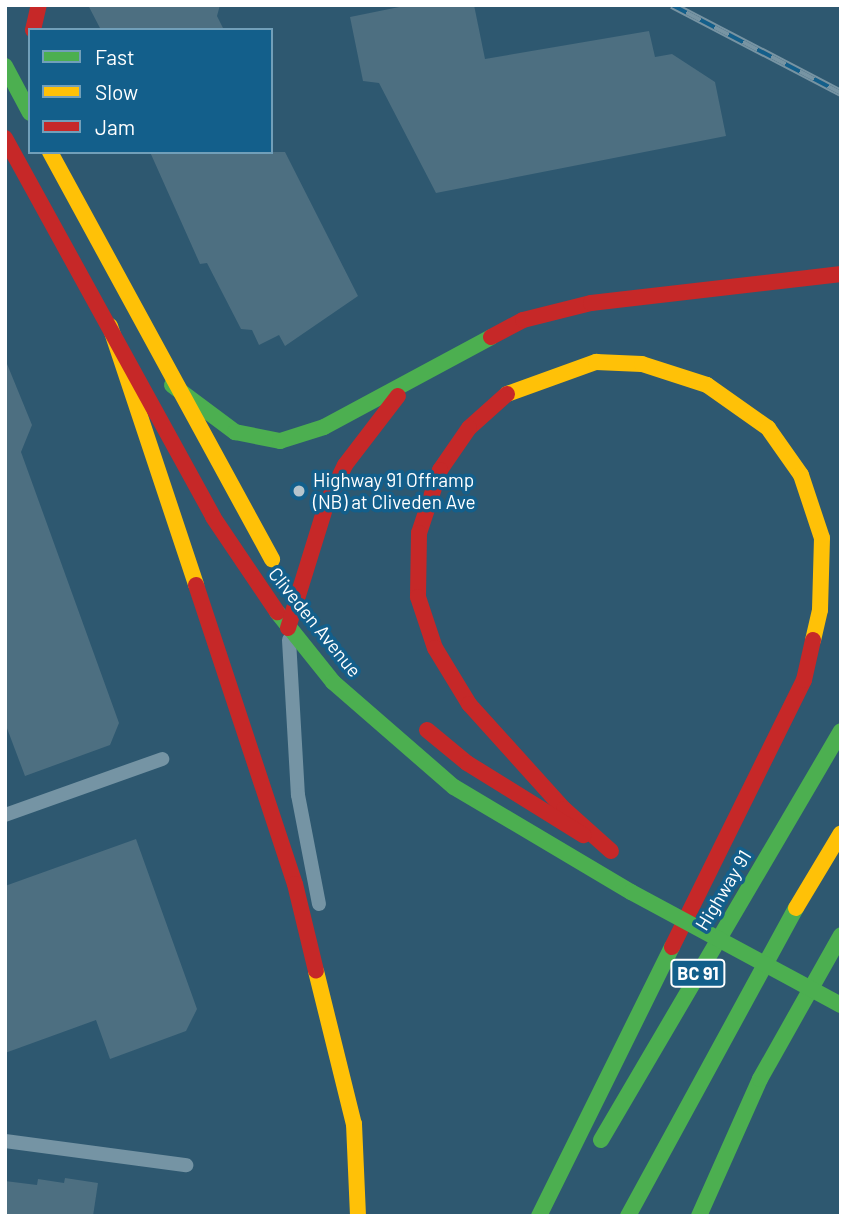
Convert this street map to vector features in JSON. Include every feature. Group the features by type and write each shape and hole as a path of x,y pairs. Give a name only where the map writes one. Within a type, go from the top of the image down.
{"main road":[{"path":"33,28 39,5"},
{"path":"5,66 28,109"},
{"name":"Cliveden Avenue","path":"5,138 213,517 288,628 333,682 454,786 631,892 841,1005"},
{"name":"Cliveden Avenue","path":"51,154 172,384 287,584 311,615"},
{"path":"58,154 71,194"},
{"path":"172,384 203,413 235,432 279,441 324,428 523,320 591,303 841,274"},
{"path":"110,326 295,884 354,1124 359,1216"},
{"path":"414,720 467,763 617,854 564,809 468,704 435,648 418,597 419,533 427,501 440,470 469,428 506,394 596,362 642,364 707,385 768,428 802,475 822,538 820,610 804,680 540,1216"},
{"path":"288,628 287,584 345,465 383,412 414,379"},
{"name":"Highway 91","path":"593,1156 841,731"},
{"name":"BC 91","path":"628,1216 764,960 841,833"},
{"path":"682,891 841,975"},
{"path":"699,1216 760,1079 841,935"},
{"path":"558,1216 572,1192"}],"lane":[{"path":"288,628 298,795 322,916"},
{"path":"5,815 162,760"},
{"path":"339,992 354,1124"},
{"path":"5,1141 186,1165"}],"building":[{"path":"88,5 220,5 217,16 223,28 100,28"},
{"path":"409,5 474,5 485,59 649,31 655,57 672,54 715,82 726,136 436,193 379,83 363,81 350,17"},
{"path":"285,152 358,296 285,346 279,335 259,345 252,330 241,329 207,263 200,264 151,154"},
{"path":"5,359 32,425 21,452 119,723 110,745 25,776 5,723"},
{"path":"136,839 197,1009 186,1031 110,1059 96,1020 5,1053 5,886"},
{"path":"65,1178 98,1183 93,1216 5,1216 5,1181 37,1185 38,1179 64,1183"}],"railway":[{"path":"672,5 841,93"}],"traffic: fast":[{"path":"5,66 28,109"},
{"path":"172,385 235,432 280,441 324,427 491,337"},
{"path":"277,612 333,682 454,787 631,892"},
{"path":"601,1140 841,731"},
{"path":"631,892 841,1005"},
{"path":"628,1216 796,908"},
{"path":"699,1216 760,1079 841,935"},
{"path":"539,1216 672,947"}],"traffic: slow":[{"path":"51,154 272,560"},
{"path":"110,326 196,585"},
{"path":"507,394 596,362 642,364 707,385 768,428 801,475 822,538 820,610 813,640"},
{"path":"796,908 841,833"},
{"path":"316,971 354,1124 358,1216"}],"traffic: jam":[{"path":"33,28 39,5"},
{"path":"5,138 213,517 277,612"},
{"path":"491,337 523,320 591,303 841,274"},
{"path":"507,394 469,428 440,470 419,533 418,597 435,648 469,704 564,809 611,851"},
{"path":"288,628 326,505 345,465 398,396"},
{"path":"196,585 295,884 316,971"},
{"path":"672,947 804,680 813,640"},
{"path":"427,730 467,763 583,835"}],"place":[{"name":"Highway 91 Offramp (NB) at Cliveden Ave","path":"299,491"}]}
